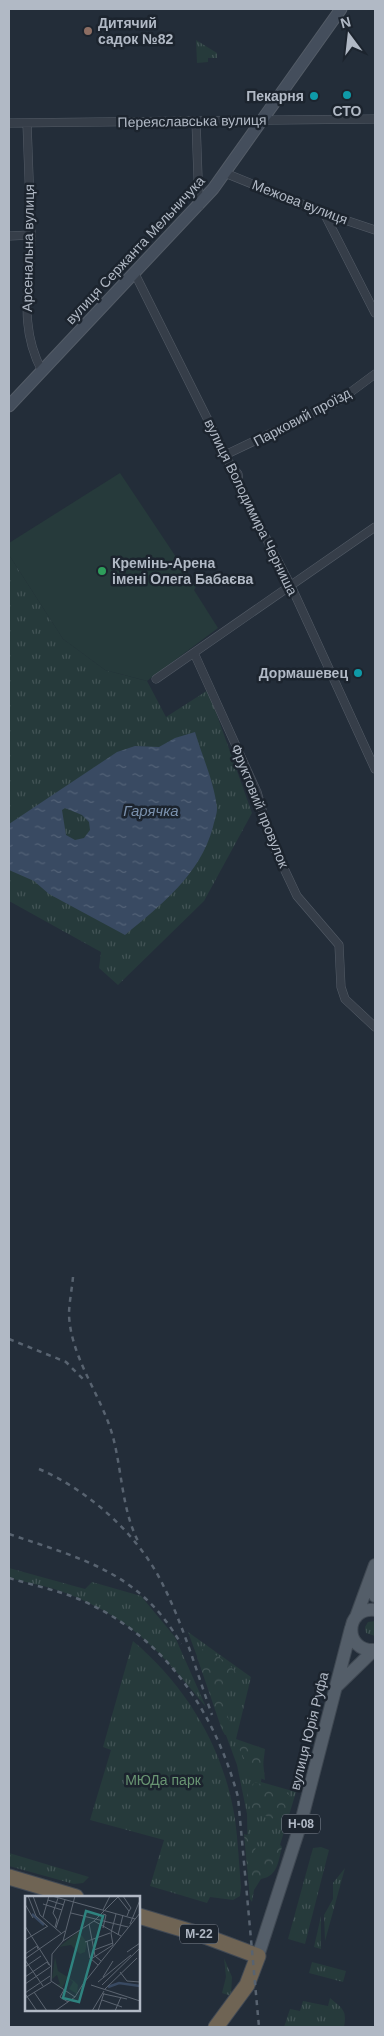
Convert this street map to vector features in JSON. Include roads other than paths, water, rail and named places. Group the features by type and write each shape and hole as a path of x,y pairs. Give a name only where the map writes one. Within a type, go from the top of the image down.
{"highway":[{"path":"9,1877 73,1896"},
{"name":"М-22","path":"140,1916 202,1935 258,1956"},
{"path":"216,2027 247,1985 258,1956"}],"main road":[{"name":"вулиця Юрія Руфа","path":"258,1956 300,1826 354,1622 375,1564"},
{"path":"375,1587 375,1596"},
{"path":"374,1651 359,1647 352,1635 354,1622 366,1610 375,1610"},
{"path":"335,1689 374,1651"}],"street":[{"name":"вулиця Сержанта Мельничука","path":"9,406 199,206 225,173 341,9"},
{"name":"Переяславська вулиця","path":"9,123 375,119"},
{"name":"Арсенальна вулиця","path":"27,122 31,235 25,305 28,333 34,356 42,372"},
{"path":"196,122 199,206"},
{"name":"Межова вулиця","path":"225,173 324,213 375,230"},
{"path":"324,213 341,242 375,313"},
{"path":"9,236 31,235"},
{"name":"вулиця Володимира Черниша","path":"135,274 225,455 238,474 239,486 290,586 375,768"},
{"name":"Парковий проїзд","path":"225,455 340,400 375,374"},
{"path":"156,679 375,528"},
{"name":"Фруктовий провулок","path":"194,653 257,792 271,841 297,896 339,945 341,987 345,999 375,1027"}],"water":[{"name":"Гарячка","path":"195,732 214,790 217,809 216,816 207,844 189,874 178,888 125,935 49,894 34,881 9,870 9,824 117,752 135,746 159,747 175,738","holes":["65,808 82,815 89,822 90,830 84,838 75,840 66,835 62,810"]}],"railway":[{"path":"73,1277 69,1310 71,1331 75,1347 102,1407 113,1437 125,1503 138,1541"},
{"path":"9,1339 66,1362 86,1382"},
{"path":"39,1469 58,1478 95,1503 112,1517 142,1550 154,1568 171,1602 212,1715"},
{"path":"9,1534 85,1561 107,1571 128,1584 147,1600 165,1620 181,1644"},
{"path":"9,1578 71,1596 103,1611 131,1629 157,1651 179,1676 198,1703 228,1764 238,1797 259,2027"}],"place":[{"name":"Дитячий садок №82","path":"88,31"},
{"name":"СТО","path":"347,95"},
{"name":"Пекарня","path":"314,96"},
{"name":"Кремінь-Арена імені Олега Бабаєва","path":"102,571"},
{"name":"Дормашевец","path":"358,673"}],"park label":[{"name":"МЮДа парк","path":"163,1780"}]}
